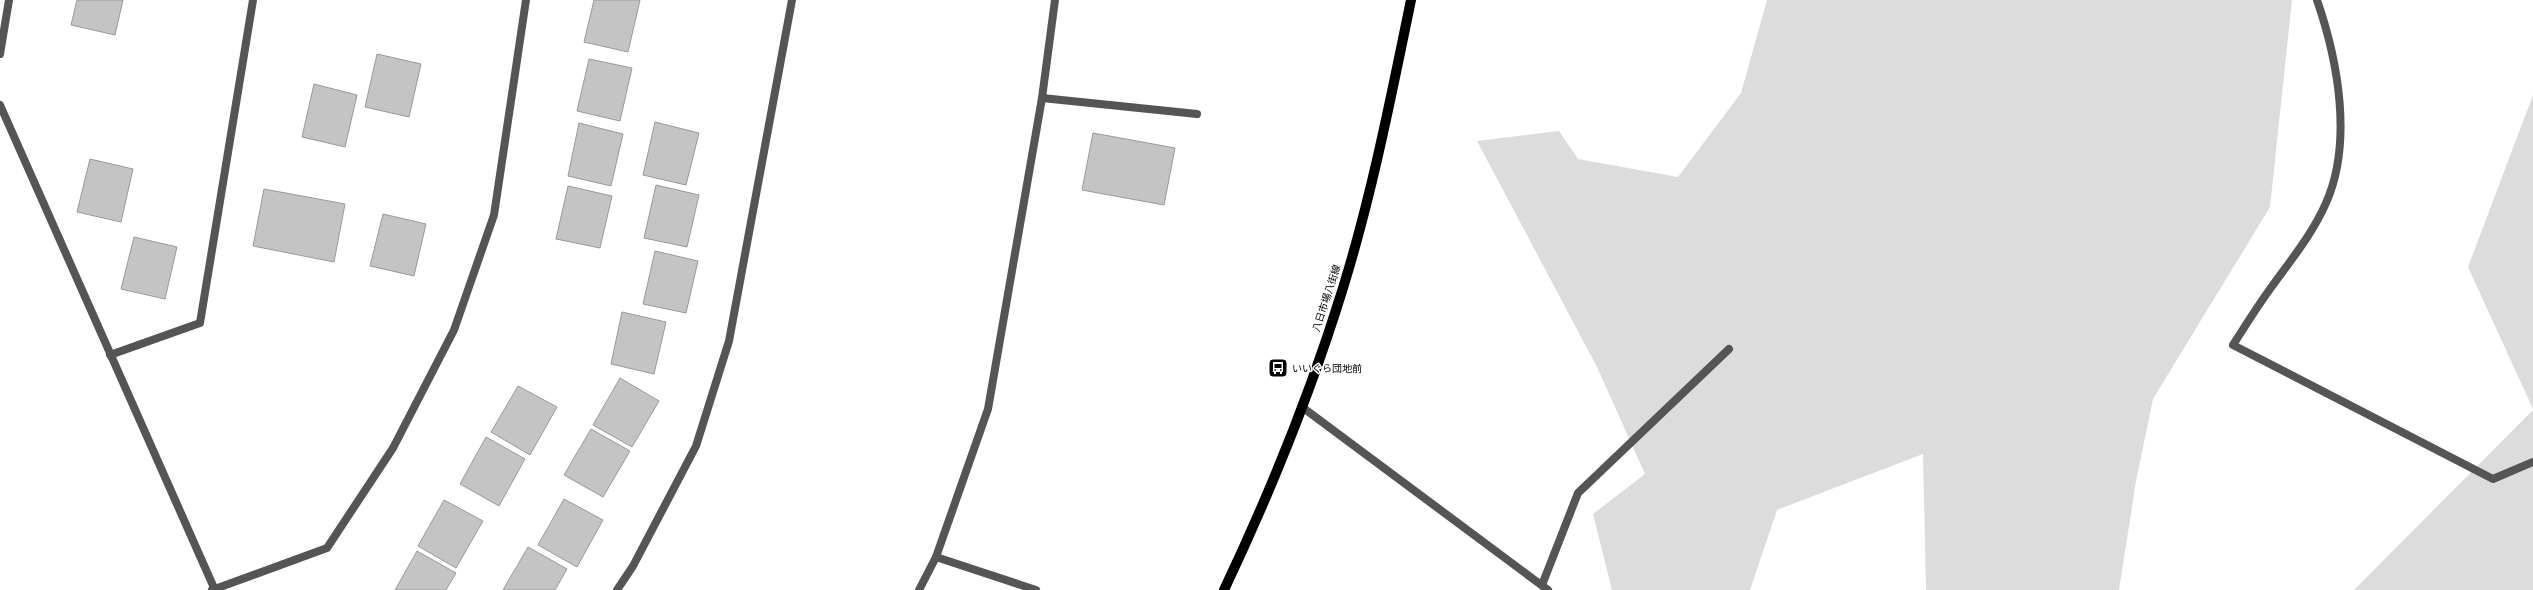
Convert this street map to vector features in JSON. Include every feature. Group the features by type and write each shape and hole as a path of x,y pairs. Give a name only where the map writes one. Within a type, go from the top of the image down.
{"main road":[{"name":"八日市場八街線","path":"1224,590 1262,511 1302,407 1343,288 1384,133 1411,0"}],"street":[{"path":"0,54 9,0"},
{"path":"110,355 200,323 254,0"},
{"path":"0,105 214,590 327,548 393,448 454,330 494,215 526,0"},
{"path":"617,590 633,566 696,446 729,341 792,0"},
{"path":"919,590 936,557 988,409 1042,98 1055,0"},
{"path":"2318,0 2339,91 2340,154 2326,202 2298,253 2270,289 2232,345 2493,479 2533,462"},
{"path":"1042,98 1197,114"},
{"path":"1302,407 1545,588 1578,493 1729,349"},
{"path":"936,557 1036,590"}],"shaded area":[{"path":"1767,0 2292,0 2270,207 2153,399 2136,481 2119,590 1926,590 1923,454 1777,510 1750,590 1612,590 1593,514 1645,474 1597,367 1477,141 1559,131 1578,159 1678,177 1741,93"},
{"path":"2533,95 2533,409 2468,267"},
{"path":"2533,410 2533,590 2354,590"}],"building":[{"path":"77,0 123,0 115,35 71,25"},
{"path":"594,0 640,0 628,52 584,42"},
{"path":"377,54 421,64 409,117 365,107"},
{"path":"589,59 632,68 620,121 577,111"},
{"path":"314,84 357,95 345,147 302,137"},
{"path":"655,122 699,133 686,185 643,175"},
{"path":"579,123 623,134 611,186 568,176"},
{"path":"1093,133 1175,148 1164,205 1082,190"},
{"path":"90,159 133,169 121,222 77,212"},
{"path":"656,185 699,195 687,247 644,238"},
{"path":"568,186 612,196 600,248 556,239"},
{"path":"264,189 345,204 334,262 253,246"},
{"path":"383,214 426,224 414,276 370,266"},
{"path":"134,237 177,247 165,299 121,289"},
{"path":"655,251 698,261 686,313 643,304"},
{"path":"622,312 666,322 654,374 611,364"},
{"path":"620,378 659,401 632,447 593,425"},
{"path":"518,386 557,407 530,455 491,432"},
{"path":"591,429 630,451 603,497 564,475"},
{"path":"486,437 525,459 499,506 460,484"},
{"path":"564,499 603,520 577,567 538,545"},
{"path":"444,500 483,521 456,568 418,546"},
{"path":"528,547 567,569 555,590 503,590"},
{"path":"417,551 456,573 446,590 395,590"}],"place":[{"name":"いいぐら団地前","path":"1278,368"}]}
